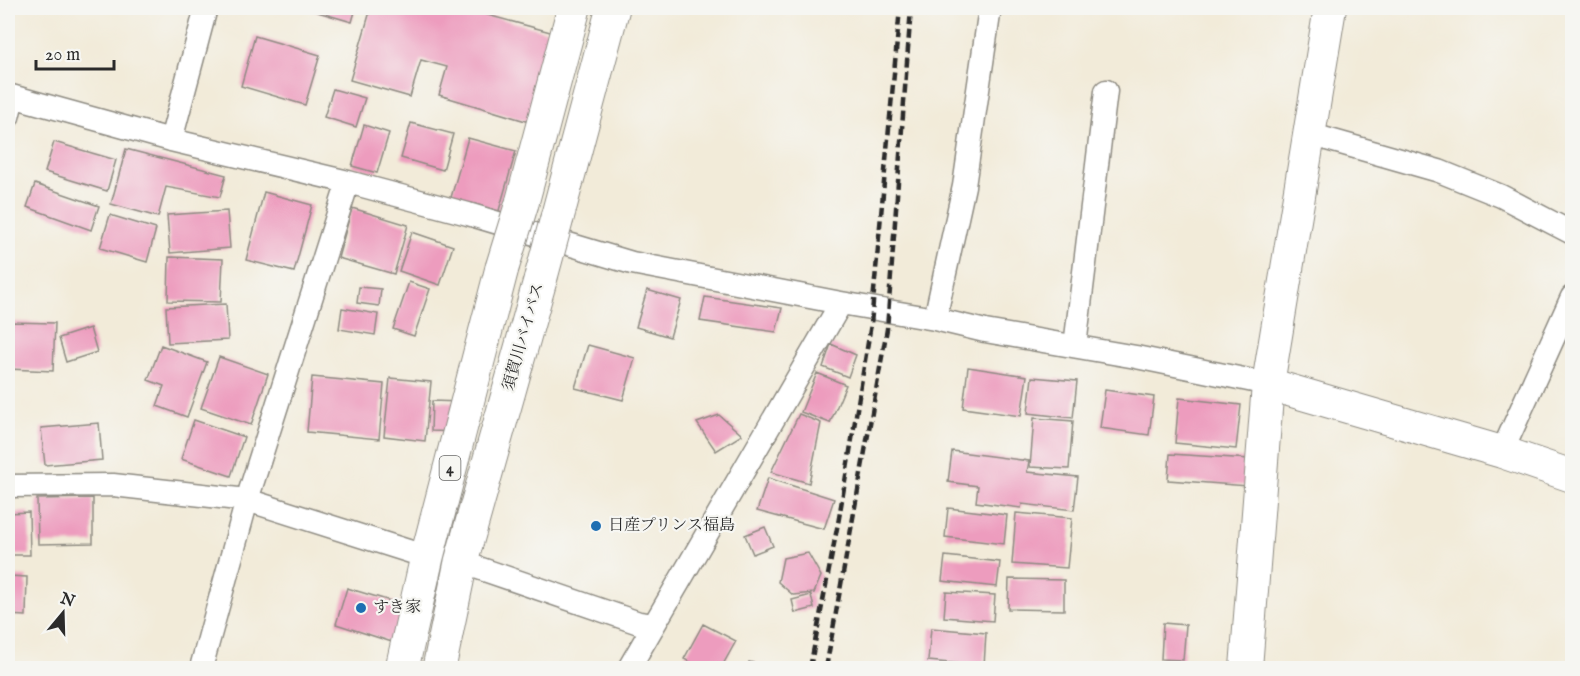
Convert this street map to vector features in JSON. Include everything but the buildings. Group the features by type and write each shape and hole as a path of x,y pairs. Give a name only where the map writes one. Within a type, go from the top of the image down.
{"highway":[{"name":"4","path":"402,669 426,557 502,268 522,203 574,8"},
{"name":"須賀川バイパス","path":"439,669 461,562 541,278 613,8"}],"street":[{"path":"171,141 204,8"},
{"path":"935,319 964,186 990,8"},
{"path":"1246,669 1268,384 1330,8"},
{"path":"1075,346 1106,91"},
{"path":"9,103 348,182 468,214 632,263 1268,384 1502,452 1572,476"},
{"path":"1309,134 1439,171 1501,196 1572,233"},
{"path":"201,669 247,500 348,182"},
{"path":"1502,452 1572,297"},
{"path":"629,669 841,303"},
{"path":"8,486 113,485 247,500 426,557"},
{"path":"461,562 639,623 654,625"}],"railway":[{"path":"810,668 839,518 871,324 900,8"},
{"path":"826,668 887,329 911,8"}],"place":[{"name":"日産プリンス福島","path":"596,526"},
{"name":"すき家","path":"361,608"}]}
